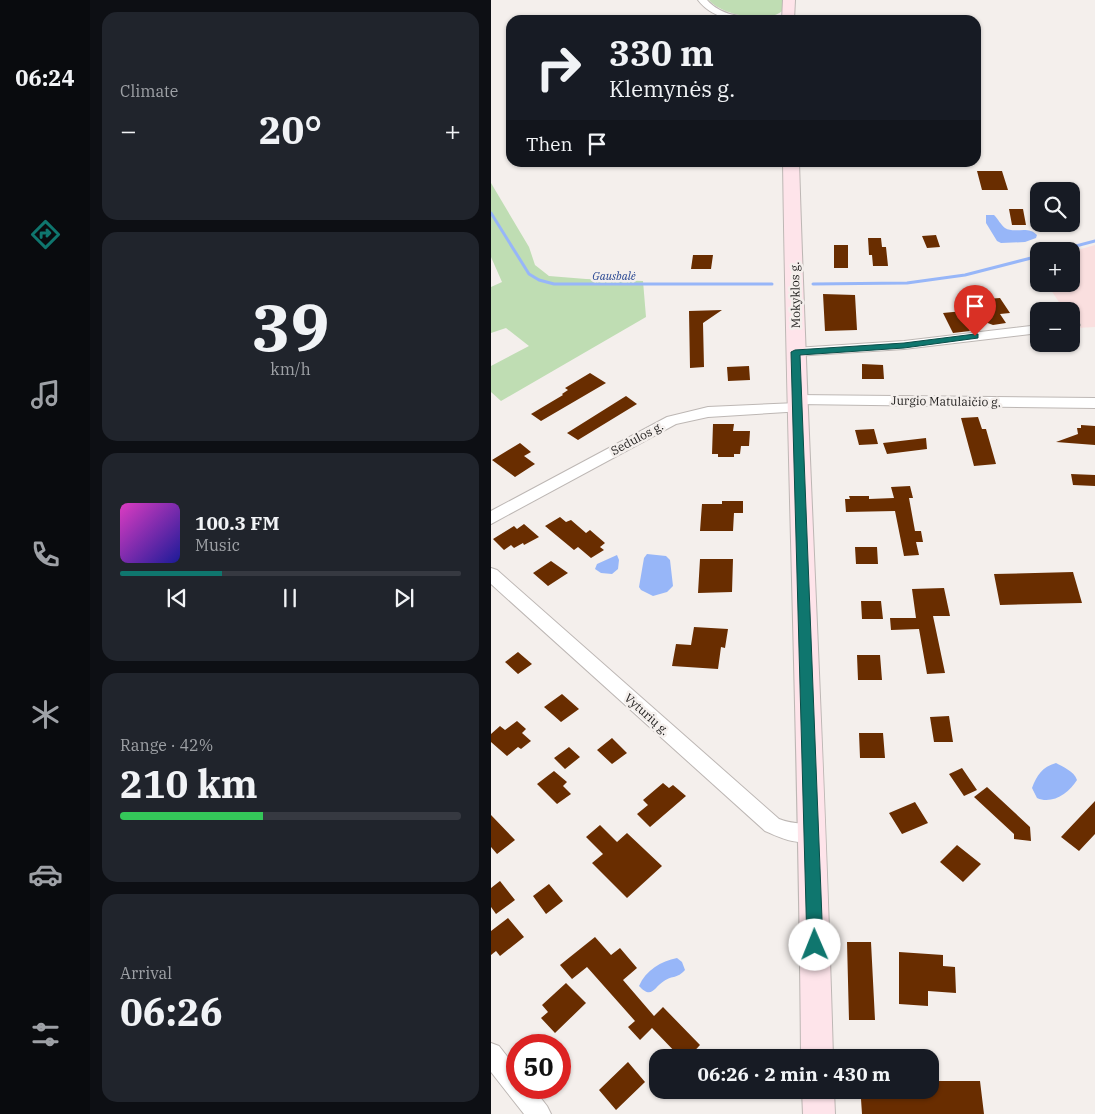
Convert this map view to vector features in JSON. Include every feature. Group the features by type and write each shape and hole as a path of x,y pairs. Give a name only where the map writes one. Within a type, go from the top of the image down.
{"main road":[{"path":"788,15 789,0"},
{"name":"Mokyklos g.","path":"791,167 795,352 813,833 817,1049"},
{"path":"818,1099 819,1114"}],"street":[{"path":"702,0 711,10 726,15"},
{"path":"795,352 904,346 1030,330"},
{"name":"Jurgio Matulaičio g.","path":"797,404 1095,403"},
{"name":"Sedulos g.","path":"491,518 672,420 708,412 797,404"},
{"name":"Vyturių g.","path":"491,574 772,824 791,833 813,833"},
{"path":"491,1054 506,1073"},
{"path":"527,1099 539,1114"}],"shaded area":[{"path":"1095,245 1095,327 1080,328 1080,302 1059,302 1052,292 1080,292 1080,249"}],"green space":[{"path":"709,0 782,0 783,10 774,15 740,15 723,10"},
{"path":"491,183 529,247 535,265 549,276 643,281 646,317 501,401 491,392 491,366 529,346 506,328 491,333 491,287 502,282 491,257"}],"water":[{"path":"986,215 994,215 1009,230 1026,230 1037,235 1036,238 1025,242 1001,243 997,241 986,223"},
{"path":"647,554 666,556 670,560 673,586 667,592 653,596 639,587 644,558"},
{"path":"617,555 619,560 618,569 612,574 601,573 595,569 597,564"},
{"path":"1056,763 1071,772 1077,780 1065,793 1054,799 1043,800 1037,798 1032,788 1036,779 1044,769"},
{"path":"677,958 682,962 685,970 682,973 664,981 650,992 643,990 639,986 646,975 655,967 665,961"}],"building":[{"path":"977,171 1002,171 1008,190 982,190"},
{"path":"1009,209 1023,209 1026,225 1012,225"},
{"path":"936,235 940,247 927,248 922,236"},
{"path":"868,238 881,238 882,247 886,247 888,266 873,266 872,255 869,255"},
{"path":"834,245 848,245 848,268 834,268"},
{"path":"693,255 713,255 711,269 691,269"},
{"path":"823,294 855,295 857,330 825,331"},
{"path":"1000,298 1010,313 1000,314 1006,323 993,325 961,313 970,331 953,333 943,313 983,309 982,307 990,306 986,299"},
{"path":"722,310 703,323 704,367 690,368 689,311"},
{"path":"862,364 883,365 884,379 862,379"},
{"path":"749,366 750,380 728,381 727,367"},
{"path":"590,373 606,383 541,421 531,414 563,395 568,390 565,388"},
{"path":"626,396 637,404 578,440 567,433"},
{"path":"978,417 982,429 986,429 996,464 974,466 961,418"},
{"path":"713,424 734,424 733,431 750,431 749,446 741,446 740,454 734,454 734,457 718,457 718,454 712,454"},
{"path":"1081,425 1095,426 1095,445 1056,442 1078,434 1077,428 1081,428"},
{"path":"874,429 878,444 859,445 855,430"},
{"path":"926,438 927,449 887,454 883,443"},
{"path":"520,443 531,452 524,456 535,464 515,477 492,460"},
{"path":"1071,474 1095,475 1095,486 1073,485"},
{"path":"910,486 913,498 909,498 915,531 921,531 923,542 916,542 919,555 904,556 895,511 846,512 845,499 850,499 849,496 869,496 869,499 894,498 891,487"},
{"path":"722,501 743,501 743,513 734,513 733,531 700,531 702,504 722,504"},
{"path":"560,517 566,522 571,520 586,533 590,530 605,543 600,547 604,550 591,558 578,547 574,550 545,526"},
{"path":"524,524 539,537 524,545 523,543 514,548 511,545 504,550 493,539 514,526 517,529"},
{"path":"855,547 877,547 878,564 856,564"},
{"path":"700,559 733,559 732,592 698,593"},
{"path":"551,561 568,573 548,586 533,573"},
{"path":"1073,572 1082,603 1000,605 994,574"},
{"path":"944,588 950,616 933,616 945,673 927,674 919,629 891,630 890,618 916,618 912,589"},
{"path":"861,601 881,601 883,619 862,619"},
{"path":"694,627 728,629 725,648 721,647 718,669 672,666 676,644 691,645"},
{"path":"518,652 532,664 518,674 505,662"},
{"path":"857,655 880,655 882,680 858,680"},
{"path":"562,694 579,709 561,722 544,707"},
{"path":"949,716 953,742 934,742 930,717"},
{"path":"517,721 526,729 522,733 531,741 521,749 518,747 507,756 491,742 491,734 500,726 505,730"},
{"path":"859,733 883,733 885,758 860,758"},
{"path":"612,738 627,753 612,764 597,750"},
{"path":"569,747 580,757 565,769 554,758"},
{"path":"962,768 977,790 964,796 949,774"},
{"path":"554,771 567,782 563,786 571,794 557,804 537,784"},
{"path":"663,783 669,788 673,785 686,796 650,827 637,814 648,805 643,800"},
{"path":"987,787 1030,827 1031,841 1014,839 1014,834 974,797"},
{"path":"1095,801 1095,834 1079,851 1061,837"},
{"path":"915,802 928,823 902,834 889,813"},
{"path":"491,815 515,840 497,854 491,847"},
{"path":"600,825 617,842 627,833 662,866 627,898 592,863 603,854 586,837"},
{"path":"957,845 981,864 963,882 940,862"},
{"path":"500,881 515,900 496,914 491,907 491,888"},
{"path":"549,884 563,901 546,914 533,896"},
{"path":"508,918 524,937 500,956 496,951 491,955 491,931"},
{"path":"595,937 611,955 620,948 637,968 623,980 654,1016 663,1007 700,1045 696,1049 672,1049 652,1028 640,1040 628,1027 635,1021 587,967 572,979 560,965"},
{"path":"847,942 871,942 875,1020 849,1020"},
{"path":"899,952 943,955 943,966 955,967 956,993 928,991 928,1006 899,1004"},
{"path":"566,983 586,1003 555,1033 541,1018 548,1012 542,1005"},
{"path":"628,1062 645,1082 616,1110 599,1090"},
{"path":"939,1081 980,1081 984,1114 862,1114 861,1099 939,1099"}],"waterway":[{"name":"Gausbalė","path":"491,213 529,274 539,280 554,284 772,284"},
{"name":"Gausbalė","path":"1080,245 1095,241"},
{"name":"Gausbalė","path":"813,284 907,283 965,275 1030,258"}],"route":[{"path":"815,945 813,833 795,352 904,346 975,336"}]}
